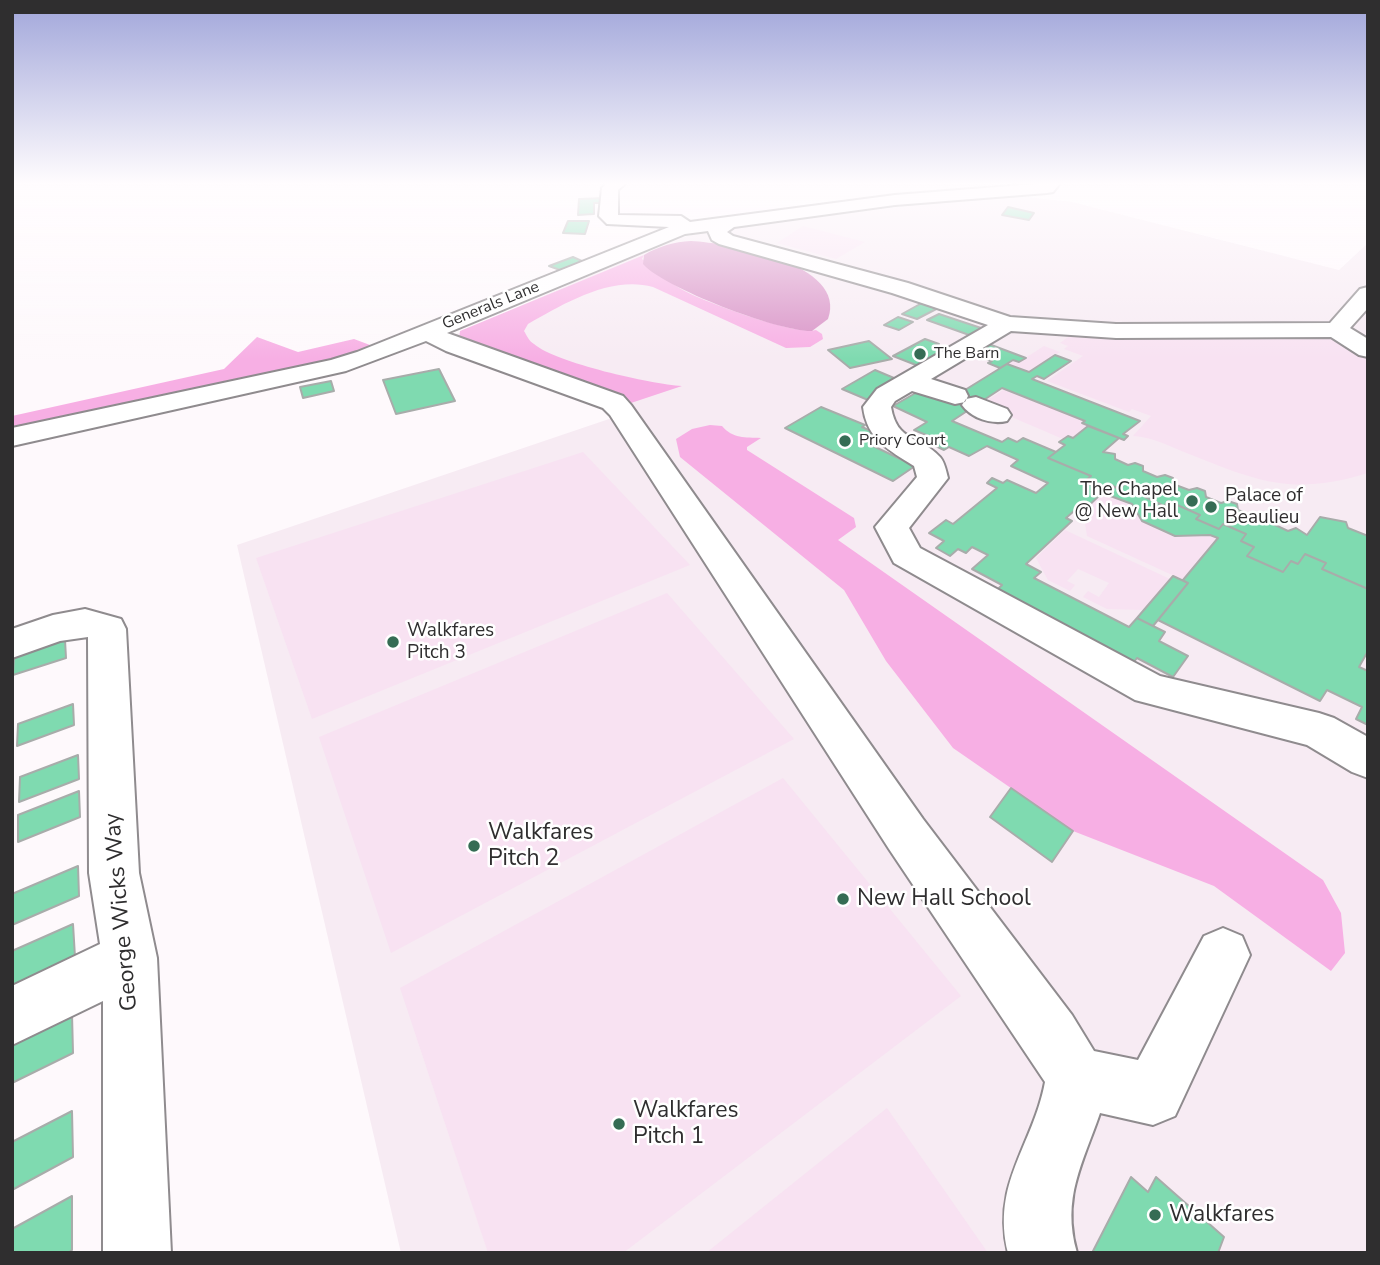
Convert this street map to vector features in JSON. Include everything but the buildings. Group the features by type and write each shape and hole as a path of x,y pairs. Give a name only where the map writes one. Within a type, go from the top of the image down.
{"street":[{"name":"Generals Lane","path":"12,438 337,366 387,350 651,241"},
{"path":"730,241 900,288 1007,324 1116,331 1336,330 1368,350"},
{"path":"1336,330 1368,294"},
{"path":"1007,324 886,395 877,407 879,421 887,436 928,462 933,478 892,527 906,555 1150,689 1319,730 1368,759"},
{"path":"427,332 455,346 613,402 621,411 906,834 1051,1037 1076,1077 1070,1108 1038,1189 1035,1233 1043,1253"},
{"path":"910,382 976,405"},
{"name":"George Wicks Way","path":"12,644 53,629 85,622 107,629 114,873 130,958 138,1253"},
{"path":"1076,1077 1153,1094 1223,955"},
{"path":"12,1016 130,958"}],"shaded area":[{"name":"New Hall School","path":"667,241 1225,241 1339,270 1368,243 1368,1253 401,1253 237,545 612,418 608,395 450,337"},
{"path":"780,241 865,242 836,259 777,243"},
{"path":"679,242 731,246 781,260 803,270 820,283 829,300 828,319 812,331 750,317 674,285 643,264 644,255"},
{"path":"644,255 642,259 681,289 727,309 770,323 816,330 822,334 823,339 810,347 786,348 653,287 637,284 588,293 528,324 524,331 531,341 562,358 627,377 682,386 628,404 459,341 460,331"},
{"path":"1312,334 1346,344 1368,356 1368,473 1318,484 1297,484 1277,483 1236,472 1155,440 1133,436 1151,416 1132,409 1129,412 1047,381 1083,356 1064,349 1068,346 1060,343 1071,335"},
{"path":"257,337 298,352 354,339 370,345 370,350 343,361 12,433 12,416 224,369"},
{"path":"1044,346 1060,352 1029,372 1007,364 1013,360 1019,362"},
{"path":"1005,389 1085,421 1083,424 1088,426 1073,438 1068,436 1063,439 981,404"},
{"path":"710,425 722,426 730,433 740,436 761,438 747,447 747,450 854,518 856,527 838,540 1323,880 1341,913 1345,953 1331,971 1214,886 1073,831 953,748 886,661 844,590 680,457 676,439 692,429"},
{"name":"Walkfares Pitch 3","path":"583,452 690,565 312,719 256,558"},
{"path":"1110,496 1132,504 1149,524 1167,534 1218,538 1183,580 1087,536 1084,517 1090,511 1085,509 1097,498"},
{"path":"1065,530 1170,579 1144,610 1107,609 1083,597 1088,591 1099,597 1109,583 1078,569 1067,581 1075,585 1070,591 1048,580 1036,558"},
{"name":"Walkfares Pitch 2","path":"667,593 794,739 391,953 319,737"},
{"name":"Walkfares Pitch 1","path":"783,778 961,996 623,1253 488,1253 400,988"},
{"path":"887,1108 988,1253 706,1253"}],"place":[{"name":"The Barn","path":"920,354"},
{"name":"Priory Court","path":"845,441"},
{"name":"The Chapel @ New Hall","path":"1192,501"},
{"name":"Palace of Beaulieu","path":"1211,507"},
{"name":"Walkfares Pitch 3","path":"393,642"},
{"name":"Walkfares Pitch 2","path":"474,846"},
{"name":"New Hall School","path":"843,899"},
{"name":"Walkfares Pitch 1","path":"619,1124"},
{"name":"Walkfares","path":"1155,1215"}]}
